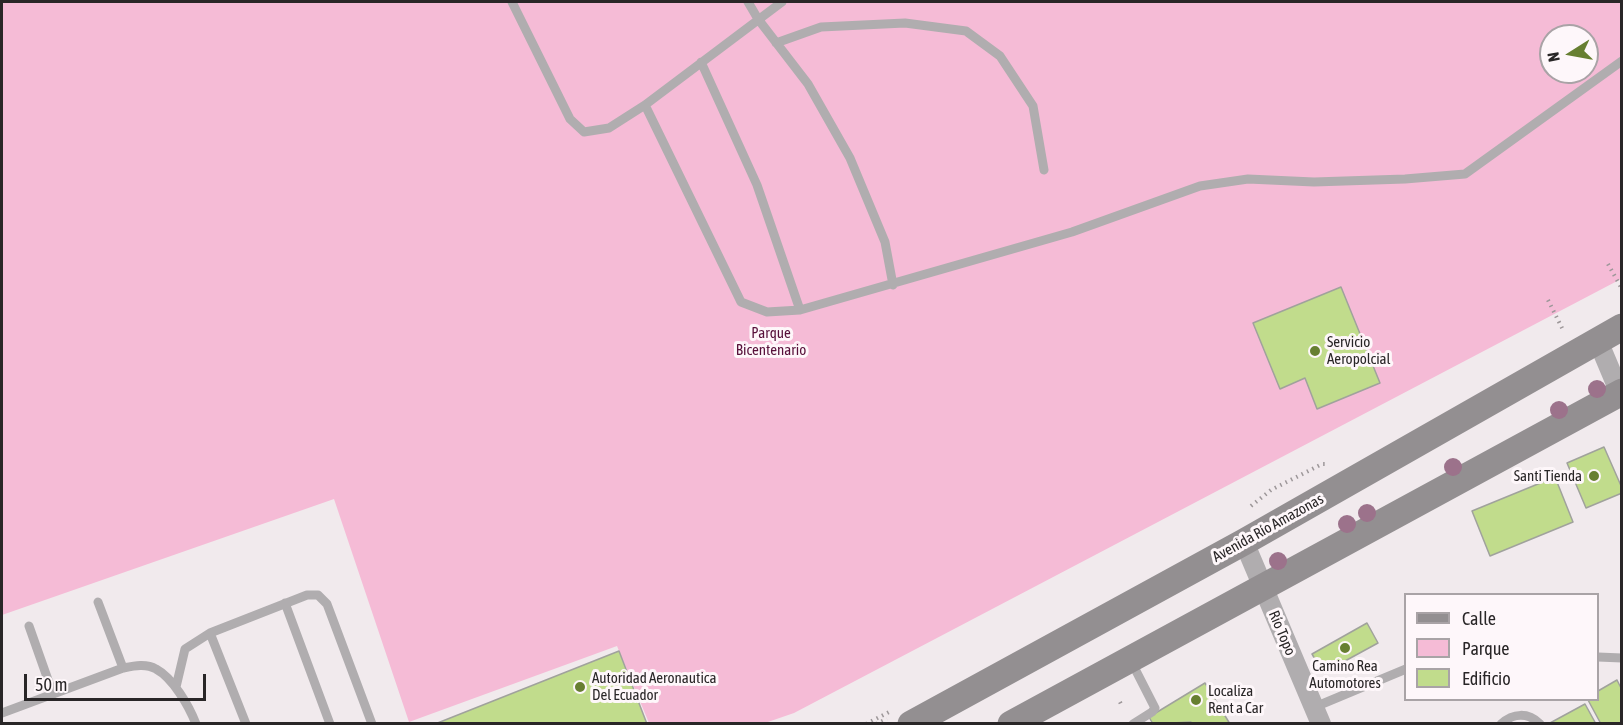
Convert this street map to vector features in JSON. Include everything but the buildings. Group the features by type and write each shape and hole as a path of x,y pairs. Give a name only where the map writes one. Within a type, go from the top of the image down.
{"main road":[{"name":"Avenida Río Amazonas","path":"911,723 1244,542 1622,327"},
{"path":"1011,723 1621,394"}],"street":[{"path":"1598,341 1621,394"},
{"name":"Río Topo","path":"1244,542 1318,716"}],"lane":[{"path":"512,2 570,118 584,132 609,128 645,105 782,2"},
{"path":"748,2 758,19 808,84 850,158 885,243 892,285"},
{"path":"776,43 821,27 905,23 966,31 1000,56 1033,106 1044,170"},
{"path":"701,62 757,185 801,310"},
{"path":"645,105 741,303 766,312 801,310 892,285 1072,232 1200,186 1248,178 1314,182 1405,179 1465,174 1622,62"},
{"path":"176,687 186,649 210,633 285,603 308,595 318,595 327,604 372,723"},
{"path":"98,602 123,668"},
{"path":"285,603 330,723"},
{"path":"29,626 52,694"},
{"path":"210,633 246,723"},
{"path":"1599,657 1622,658"},
{"path":"1129,659 1155,708 1132,723"},
{"path":"2,713 123,668 140,665 156,669 176,687 196,723"},
{"path":"1318,716 1322,704 1404,670"},
{"path":"1501,723 1517,715 1534,718 1540,723"}],"path":[{"path":"1608,264 1622,289"},
{"path":"1548,300 1564,333"}],"green space":[{"name":"Parque Bicentenario","path":"2,2 1621,2 1621,279 794,713 765,723 649,723 617,646 409,722 334,499 2,615"}],"place":[{"name":"Servicio Aeropolcial","path":"1315,351"},
{"name":"Santi Tienda","path":"1594,476"},
{"name":"Camino Rea Automotores","path":"1345,648"},
{"name":"Autoridad Aeronautica Del Ecuador","path":"580,687"},
{"name":"Localiza Rent a Car","path":"1196,700"}]}
